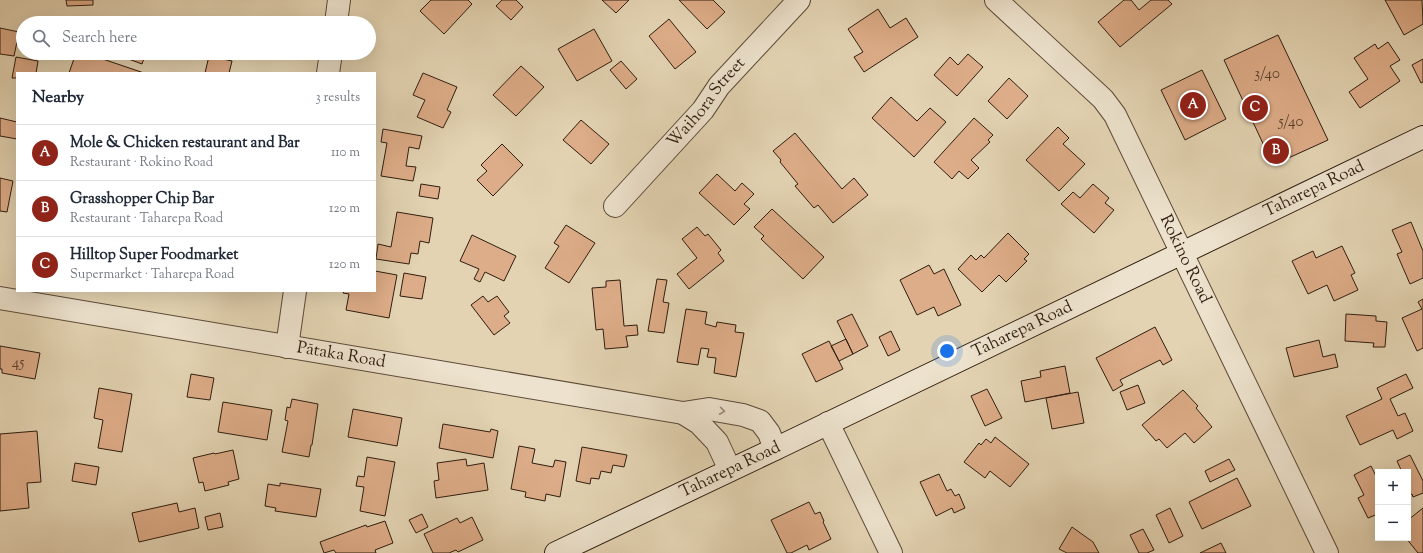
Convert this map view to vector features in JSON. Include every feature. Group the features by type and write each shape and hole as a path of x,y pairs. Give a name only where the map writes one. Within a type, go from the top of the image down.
{"street":[{"path":"337,16 339,0"},
{"name":"Waihora Street","path":"615,206 703,110 719,86 799,0"},
{"name":"Rokino Road","path":"996,0 1103,99 1111,110 1126,136 1328,553"},
{"path":"328,72 330,60"},
{"name":"Taharepa Road","path":"556,553 1423,137"},
{"path":"287,347 295,292"},
{"name":"Pātaka Road","path":"0,298 683,413 709,410 743,415 760,421 768,433 775,449"},
{"name":"Pātaka Road","path":"683,413 699,423 717,442 730,470"},
{"path":"828,423 891,553"}],"building":[{"path":"66,0 93,0 93,5 67,6"},
{"path":"431,0 468,0 472,4 444,34 420,11"},
{"path":"502,0 516,0 523,7 511,20 496,6"},
{"path":"602,0 629,0 616,13"},
{"path":"679,0 713,0 725,12 707,29"},
{"path":"1124,0 1131,0 1139,10 1151,0 1168,0 1172,4 1120,47 1098,22"},
{"path":"1385,0 1422,0 1423,24 1404,35"},
{"path":"878,9 890,28 906,18 918,37 864,72 854,57 863,52 848,29"},
{"path":"669,19 696,52 675,69 649,36"},
{"path":"0,28 16,31 16,46 14,56 0,54"},
{"path":"594,29 612,61 577,81 558,49"},
{"path":"1278,35 1328,140 1273,165 1224,60"},
{"path":"1388,42 1400,60 1390,66 1400,81 1360,108 1349,92 1368,79 1354,58 1375,44 1378,49"},
{"path":"968,54 983,67 957,96 934,75 950,57 958,65"},
{"path":"16,57 16,60 38,61 36,72 16,72 16,78 12,78"},
{"path":"1423,59 1423,82 1421,83 1412,65"},
{"path":"74,60 106,60 141,72 69,72"},
{"path":"131,60 143,60 142,64"},
{"path":"208,60 232,61 229,72 205,72"},
{"path":"621,61 637,79 626,89 610,70"},
{"path":"521,66 544,87 516,116 493,95"},
{"path":"1202,70 1226,119 1185,140 1161,90"},
{"path":"423,73 457,87 447,110 451,112 443,128 417,117 425,100 413,95"},
{"path":"1009,78 1028,96 1007,119 988,101"},
{"path":"891,97 917,121 930,108 946,122 914,157 872,118"},
{"path":"0,118 16,122 16,139 0,136"},
{"path":"974,118 993,135 988,140 990,142 971,160 979,168 968,179 959,171 952,179 934,162"},
{"path":"581,120 609,144 591,164 563,140"},
{"path":"1058,127 1069,138 1063,144 1085,164 1059,191 1026,160"},
{"path":"383,129 422,136 419,149 409,147 406,166 416,167 413,181 381,176 387,143 381,142"},
{"path":"795,133 842,189 854,178 868,195 833,223 818,205 814,208 795,186 798,184 773,151"},
{"path":"502,144 523,165 493,196 477,180 487,171 481,165"},
{"path":"717,174 735,191 742,183 754,194 744,204 750,209 734,225 699,193"},
{"path":"0,178 13,181 7,212 0,211"},
{"path":"421,184 440,187 438,199 419,196"},
{"path":"1093,184 1109,198 1105,203 1114,210 1094,233 1061,204 1073,192 1080,198"},
{"path":"772,209 824,257 803,279 761,239 764,236 754,227"},
{"path":"397,212 433,218 429,243 420,241 418,254 411,253 409,264 376,259 378,244 391,247"},
{"path":"1411,222 1423,251 1423,278 1410,284 1397,254 1402,252 1392,230"},
{"path":"566,225 595,243 569,283 545,268 559,246 554,243"},
{"path":"697,227 705,236 708,234 721,250 718,253 724,261 689,289 677,274 697,258 682,239"},
{"path":"1008,233 1029,254 1024,259 1027,261 1006,282 999,275 982,292 958,269 971,255 976,260 981,255 984,258"},
{"path":"472,235 516,256 504,281 485,272 480,282 474,279 479,269 460,261"},
{"path":"1342,246 1355,273 1351,275 1358,290 1334,301 1327,285 1308,294 1292,261 1313,251 1316,258"},
{"path":"929,265 934,274 944,269 961,305 938,316 934,307 917,315 900,280"},
{"path":"376,271 397,275 389,318 346,310 349,294 343,293 376,292"},
{"path":"404,273 426,277 422,299 400,296"},
{"path":"657,279 667,280 663,302 669,303 664,333 648,331"},
{"path":"620,280 624,326 637,325 638,335 626,336 628,347 605,349 603,329 596,330 592,288 606,287 606,281"},
{"path":"483,296 488,302 497,296 509,312 504,316 510,323 494,335 471,305"},
{"path":"1423,299 1423,348 1417,351 1402,318 1422,309 1418,302"},
{"path":"686,309 707,312 705,324 716,327 717,322 736,325 735,332 744,333 736,377 714,373 716,358 707,357 709,349 701,348 698,365 677,362"},
{"path":"852,314 868,346 853,354 837,321"},
{"path":"1346,314 1376,316 1376,321 1387,322 1385,347 1373,347 1374,343 1345,341"},
{"path":"1155,327 1172,360 1163,365 1160,360 1120,380 1123,385 1113,391 1096,358"},
{"path":"891,331 900,350 888,356 879,337"},
{"path":"846,339 853,354 839,361 831,346"},
{"path":"1319,340 1323,357 1335,354 1338,367 1294,377 1286,348"},
{"path":"829,341 843,369 816,382 802,354"},
{"path":"0,346 40,353 35,379 2,373 2,369 0,369"},
{"path":"1065,366 1070,393 1025,402 1021,381 1041,377 1040,371"},
{"path":"191,374 214,378 210,400 187,397"},
{"path":"1406,374 1413,388 1390,399 1398,416 1405,413 1413,431 1397,439 1393,430 1360,445 1346,416 1382,399 1377,388"},
{"path":"1138,385 1145,403 1127,410 1120,392"},
{"path":"99,388 132,394 122,452 98,448 103,420 94,418"},
{"path":"987,389 1002,418 985,426 971,396"},
{"path":"1183,390 1198,406 1196,408 1212,427 1194,443 1185,433 1167,448 1159,439 1156,441 1142,425"},
{"path":"1078,392 1084,423 1052,429 1046,398"},
{"path":"292,399 318,404 309,457 282,452 288,421 285,420 287,407 290,408"},
{"path":"223,402 272,410 267,440 218,432"},
{"path":"353,409 402,418 397,446 348,437"},
{"path":"443,424 490,432 491,429 498,431 493,458 439,448"},
{"path":"37,431 41,482 27,483 29,508 0,511 0,434"},
{"path":"995,437 1029,464 1010,487 990,471 985,478 964,462 979,443 981,445 986,439 991,443"},
{"path":"519,446 535,449 532,463 553,467 555,460 566,462 560,497 546,494 545,501 525,497 526,492 511,489"},
{"path":"582,447 627,455 624,467 613,465 611,473 601,471 599,479 591,478 590,484 576,481"},
{"path":"233,450 239,479 228,482 229,485 205,491 203,482 199,483 193,458"},
{"path":"1410,455 1423,481 1423,493 1413,497 1411,494 1411,469 1401,469 1397,461"},
{"path":"367,457 395,462 385,516 360,511 364,487 356,486 358,476 364,477"},
{"path":"466,459 467,466 484,463 488,490 436,498 434,481 439,480 437,463"},
{"path":"1229,459 1235,470 1210,482 1205,471"},
{"path":"75,463 99,467 96,485 72,481"},
{"path":"1371,466 1375,474 1375,515 1368,518 1358,498 1364,495 1354,475"},
{"path":"939,474 947,491 951,489 955,496 959,494 965,508 954,513 952,508 936,516 920,482"},
{"path":"1237,478 1251,506 1202,529 1189,502"},
{"path":"280,483 321,489 316,517 275,511 276,508 265,506 268,484 280,486"},
{"path":"809,502 815,514 820,512 831,539 809,550 807,545 791,553 787,553 771,520"},
{"path":"177,503 179,512 195,508 199,528 139,542 132,513"},
{"path":"1170,508 1183,536 1169,543 1156,515"},
{"path":"1423,508 1423,553 1418,553 1408,541 1411,541 1411,518"},
{"path":"220,513 223,527 208,530 205,517"},
{"path":"422,514 428,527 416,533 409,520"},
{"path":"472,517 483,540 458,552 456,550 449,553 433,553 424,534 457,518 460,523"},
{"path":"385,521 393,543 375,550 376,553 336,553 334,550 324,553 320,542 366,525 367,527"},
{"path":"1072,527 1093,542 1099,553 1067,553 1059,549"},
{"path":"1143,529 1154,550 1147,553 1139,553 1130,535"},
{"path":"1221,543 1226,553 1200,553"}],"place":[{"name":"Mole & Chicken restaurant and Bar","path":"1193,105"},
{"name":"Hilltop Super Foodmarket","path":"1255,108"},
{"name":"Grasshopper Chip Bar","path":"1276,151"}]}
